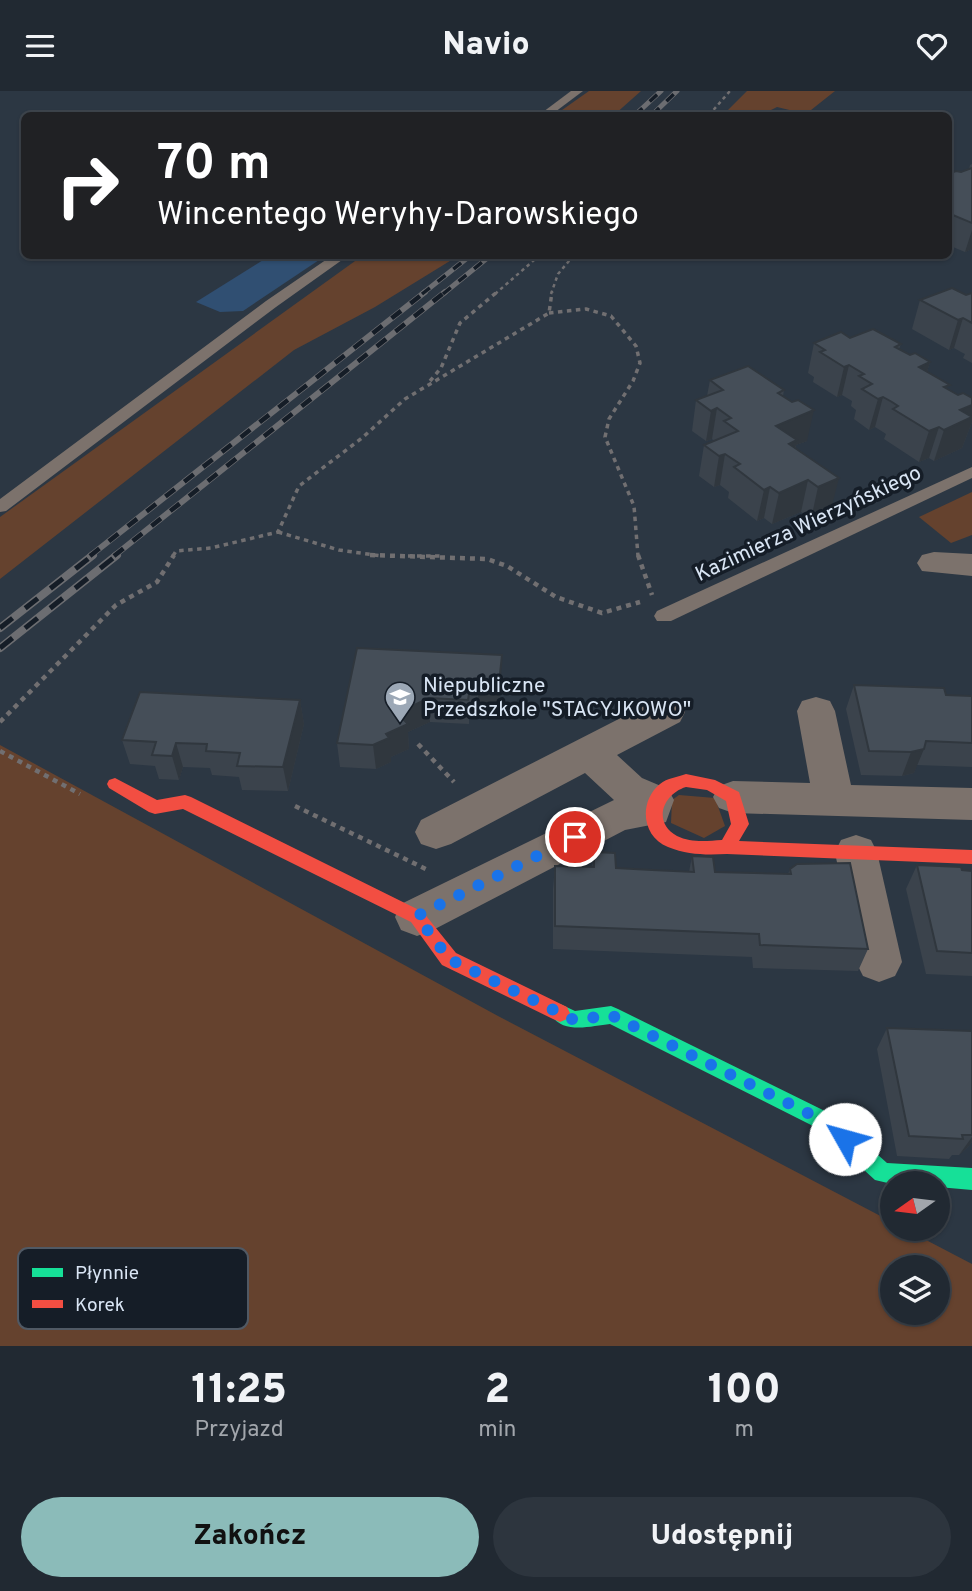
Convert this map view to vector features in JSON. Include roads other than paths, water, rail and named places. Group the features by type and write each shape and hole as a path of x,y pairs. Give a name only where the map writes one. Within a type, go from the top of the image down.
{"street":[{"path":"934,563 972,565"},
{"path":"816,711 833,798"},
{"path":"436,832 666,712"},
{"path":"589,753 628,789 653,805 658,832 674,845 696,852 727,847 972,857"},
{"path":"417,916 618,815 653,805 667,787 686,781 707,783 733,797 972,804"},
{"path":"119,786 155,807 185,802 417,916 449,959 574,1020 611,1015 826,1122 883,1173 972,1179"},
{"path":"727,847 740,824 733,797"},
{"path":"856,852 879,962"}],"lane":[{"path":"548,112 578,91"},
{"path":"0,507 271,304 337,259"},
{"name":"Kazimierza Wierzyńskiego","path":"664,616 972,472"}],"water":[{"path":"265,259 321,259 243,311 220,312 196,302"}],"railway":[{"path":"638,112 661,91"},
{"path":"655,112 677,91"},
{"path":"422,294 466,259"},
{"path":"443,294 486,259"},
{"path":"90,556 425,292"},
{"path":"114,556 445,292"},
{"path":"0,628 93,555"},
{"path":"0,648 117,555"}],"place":[{"name":"Niepubliczne Przedszkole \"STACYJKOWO\"","path":"400,724"}]}
